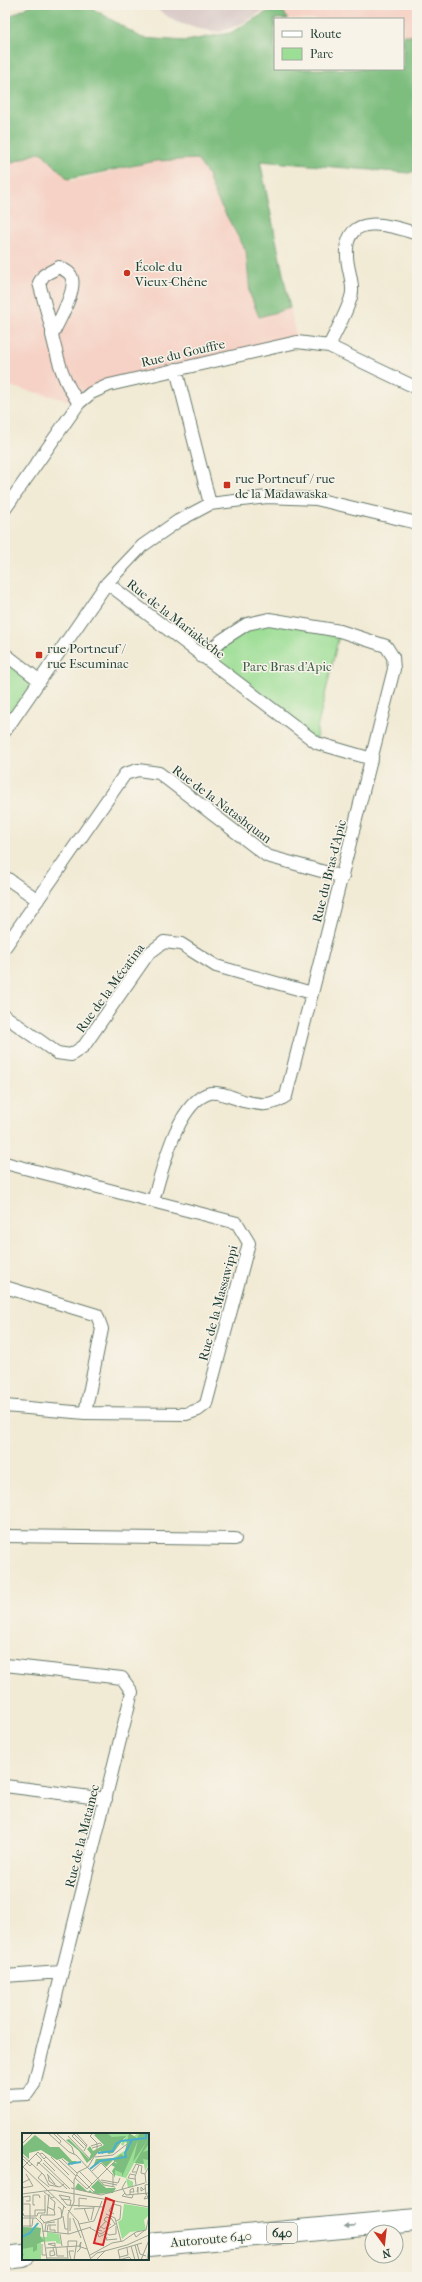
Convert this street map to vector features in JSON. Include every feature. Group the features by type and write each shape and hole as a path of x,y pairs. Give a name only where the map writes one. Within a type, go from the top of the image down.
{"highway":[{"name":"Autoroute 640","path":"149,2245 417,2220"},
{"path":"5,2258 22,2256"}],"street":[{"path":"329,346 352,294 346,255 350,237 357,227 364,224 401,228 417,234"},
{"path":"52,335 72,289 72,279 69,272 59,267 44,274 39,283 60,371 70,391 79,403"},
{"name":"Rue du Gouffre","path":"5,507 79,403 90,393 109,385 297,342 329,346 417,388"},
{"path":"176,369 210,504"},
{"path":"5,731 107,583 142,546 178,521 210,504 267,497 316,499 417,523"},
{"name":"Rue de la Mariakèche","path":"107,583 202,657 317,743 372,759"},
{"name":"Rue du Bras-d'Apic","path":"153,1201 175,1133 192,1104 200,1097 212,1093 263,1106 275,1104 286,1096 343,877 394,669 393,657 386,646 340,631 269,619 247,624 222,640 202,657"},
{"path":"5,654 40,681"},
{"name":"Rue de la Natashquan","path":"5,947 125,774 138,770 159,774 267,856 343,877"},
{"path":"5,877 38,900"},
{"name":"Rue de la Mécatina","path":"5,1016 57,1053 71,1055 84,1046 148,954 164,942 182,944 216,966 312,993"},
{"name":"Rue de la Massawippi","path":"5,1163 237,1223 249,1243 206,1404 198,1410 186,1414 85,1413 5,1406"},
{"path":"5,1287 97,1315 102,1330 85,1413"},
{"path":"5,1536 235,1539"},
{"name":"Rue de la Matamec","path":"5,1665 122,1678 132,1692 34,2084 27,2094 5,2096"},
{"path":"5,1786 106,1799"},
{"path":"5,1976 61,1972"}],"shaded area":[{"path":"151,5 266,5 268,8 243,23 220,32 199,29 176,22"},
{"path":"279,5 417,5 417,36 404,35 404,18 287,18"},
{"name":"École du Vieux-Chêne","path":"41,152 71,181 156,161 197,159 208,175 215,195 246,252 250,294 259,316 290,308 297,342 109,385 79,403 5,385 5,165"}],"green space":[{"path":"31,5 87,5 142,38 186,41 230,33 279,5 287,18 274,18 274,70 404,70 404,35 417,36 417,170 409,173 260,161 290,308 259,317 250,294 246,251 215,195 208,175 197,159 156,161 68,179 41,152 5,165 5,19"},
{"name":"Parc Bras d'Apic","path":"269,619 340,631 317,729 317,743 202,657 222,640"},
{"path":"5,660 35,681 5,727"}],"place":[{"name":"École du Vieux-Chêne","path":"127,273"},
{"name":"rue Portneuf / rue de la Madawaska","path":"227,485"},
{"name":"rue Portneuf / rue Escuminac","path":"39,655"}]}
